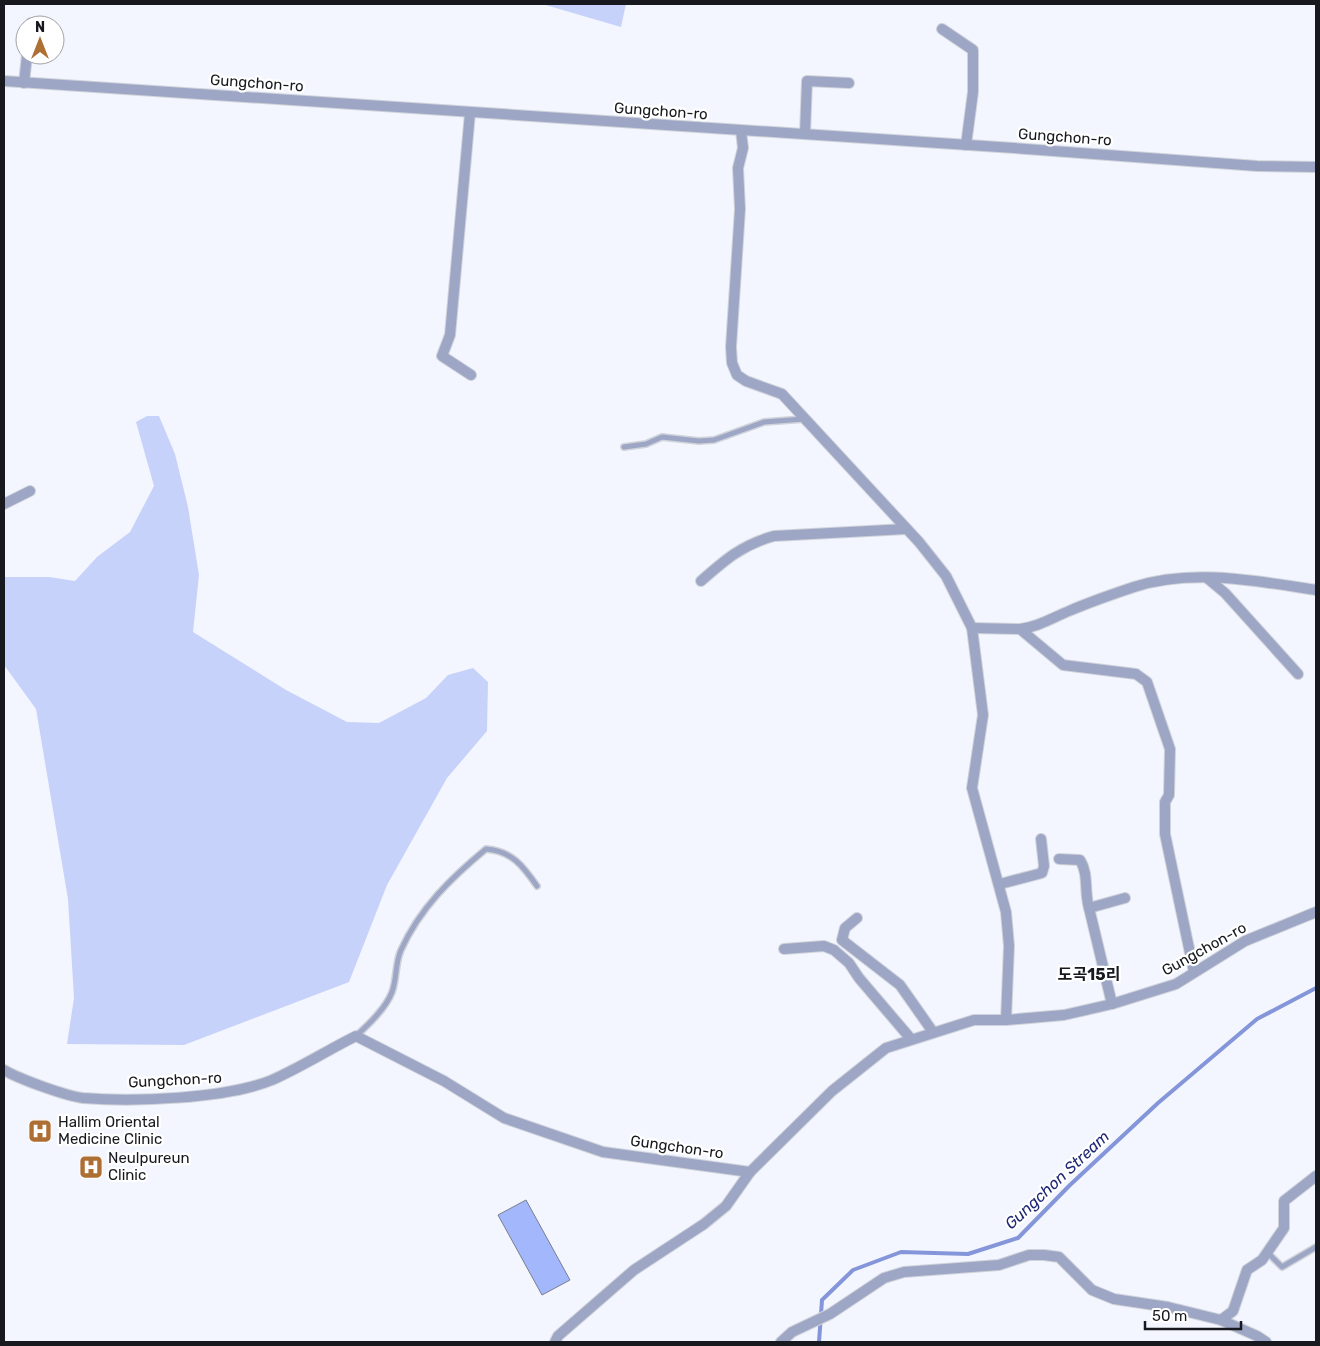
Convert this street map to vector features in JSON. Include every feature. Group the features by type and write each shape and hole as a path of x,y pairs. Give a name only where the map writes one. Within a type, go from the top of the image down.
{"street":[{"path":"942,29 973,50 973,92 966,145"},
{"path":"24,83 26,65"},
{"path":"805,134 807,81 849,83"},
{"name":"Gungchon-ro","path":"4,82 805,134 1258,166 1316,167"},
{"path":"470,113 450,336 442,356 471,375"},
{"path":"741,131 743,148 738,168 740,209 732,362 737,375 746,381 782,394 906,529 946,576 972,628 983,716 972,788 981,826 1000,884 1006,912 1008,946 1006,1020"},
{"path":"4,504 30,491"},
{"path":"701,581 734,552 754,542 774,536 906,529"},
{"path":"1207,578 1225,593 1298,674"},
{"path":"972,628 1020,630 1033,627 1084,605 1153,581 1234,578 1316,590"},
{"path":"1020,630 1063,665 1136,674 1147,682 1170,749 1170,795 1165,802 1164,834 1194,972"},
{"path":"1000,884 1042,873 1044,866 1041,839"},
{"path":"1058,858 1080,860 1085,867 1086,899 1112,1004"},
{"path":"1089,908 1125,898"},
{"name":"Gungchon-ro","path":"4,1070 15,1076 81,1098 155,1098 224,1093 271,1080 356,1036 444,1082 504,1118 604,1152 750,1172 832,1092 886,1048 974,1020 1006,1020 1064,1015 1112,1004 1176,984 1245,941 1316,912"},
{"path":"857,918 845,928 842,940 900,985 933,1032"},
{"path":"784,949 824,946 834,950 849,962 859,978 910,1039"},
{"path":"555,1342 558,1336 634,1270 704,1224 726,1206 750,1172"},
{"path":"1221,1320 1233,1310 1247,1270 1262,1260 1284,1228 1284,1201 1316,1176"},
{"path":"781,1342 792,1332 830,1314 884,1278 904,1272 999,1266 1029,1256 1044,1255 1059,1257 1092,1290 1114,1299 1168,1307 1221,1320 1258,1336 1266,1342"}],"lane":[{"path":"624,447 646,444 662,438 699,441 714,440 764,422 805,419"},
{"path":"356,1036 371,1022 392,992 400,953 413,928 451,878 479,854 486,849 497,850 520,862 537,886"},
{"path":"1267,1252 1282,1266 1316,1247"}],"shaded area":[{"path":"542,4 626,4 621,27"},
{"path":"147,416 159,416 175,454 188,507 199,575 193,632 286,690 347,722 379,723 426,698 448,675 473,668 488,682 487,731 447,778 387,885 349,982 184,1045 67,1044 74,998 68,899 36,709 4,665 4,577 49,577 75,581 97,557 130,532 154,486 136,422"}],"building":[{"path":"526,1200 570,1280 542,1295 498,1215"}],"waterway":[{"name":"Gungchon Stream","path":"819,1342 822,1300 853,1270 901,1252 968,1254 1018,1238 1070,1185 1158,1103 1257,1019 1316,988"}],"place":[{"name":"Hallim Oriental Medicine Clinic","path":"40,1131"},
{"name":"Neulpureun Clinic","path":"91,1167"}],"district":[{"name":"도곡15리","path":"1089,974"}]}
